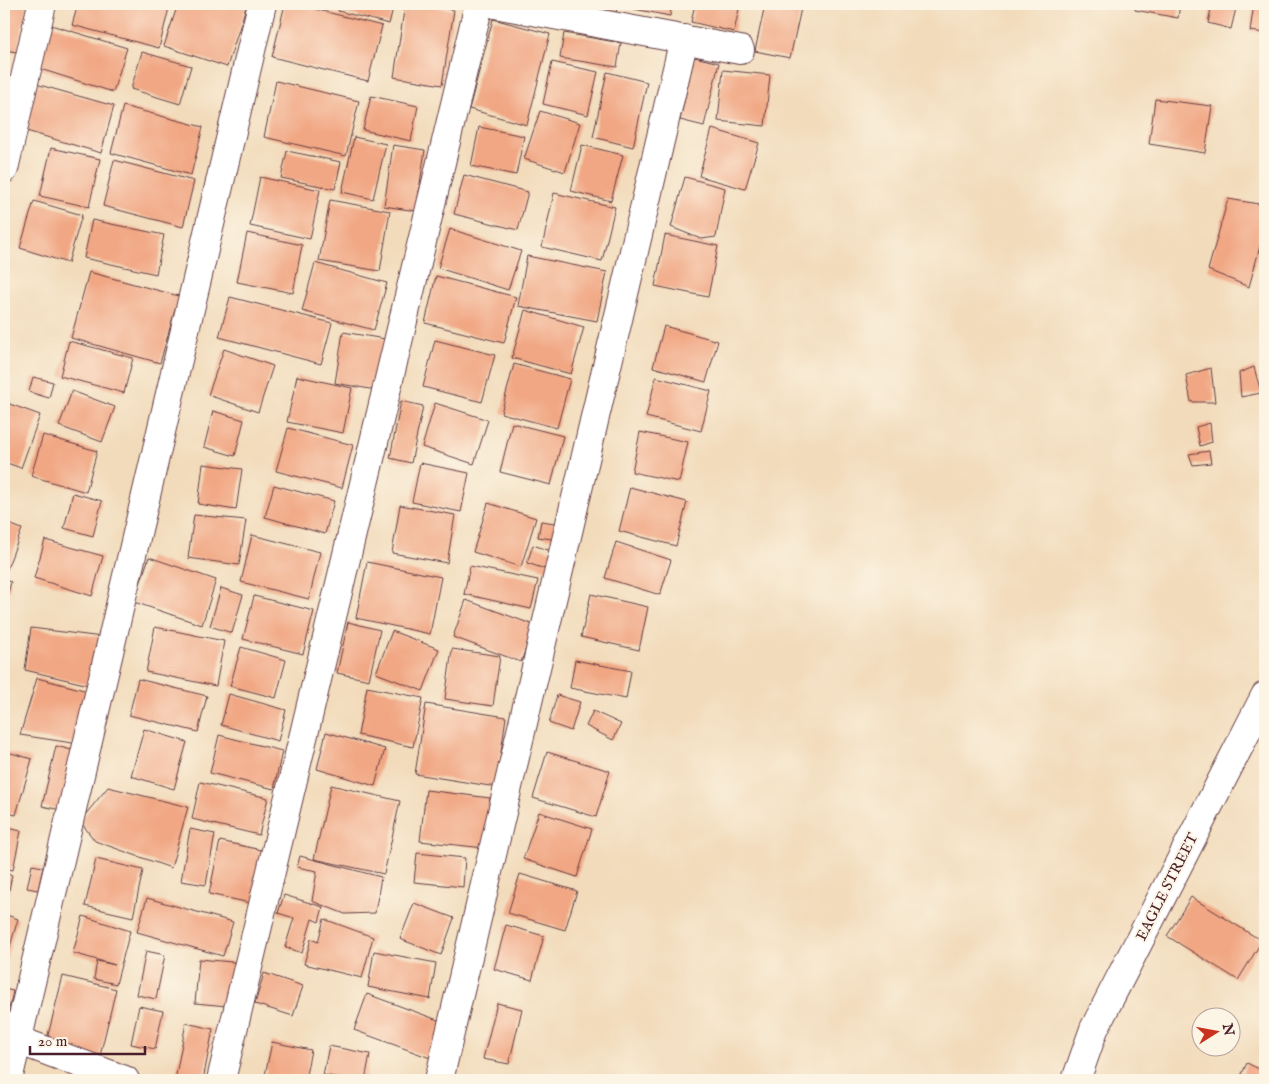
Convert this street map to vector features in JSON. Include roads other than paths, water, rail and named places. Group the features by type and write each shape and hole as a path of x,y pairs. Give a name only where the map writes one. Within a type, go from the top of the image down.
{"street":[{"path":"4,169 42,4"},
{"path":"8,1080 11,1038 262,4"},
{"path":"221,1080 479,4"},
{"path":"495,4 740,50"},
{"path":"439,1080 684,39"},
{"name":"EAGLE STREET","path":"1076,1080 1094,1029 1265,696"},
{"path":"11,1038 125,1080"}]}
